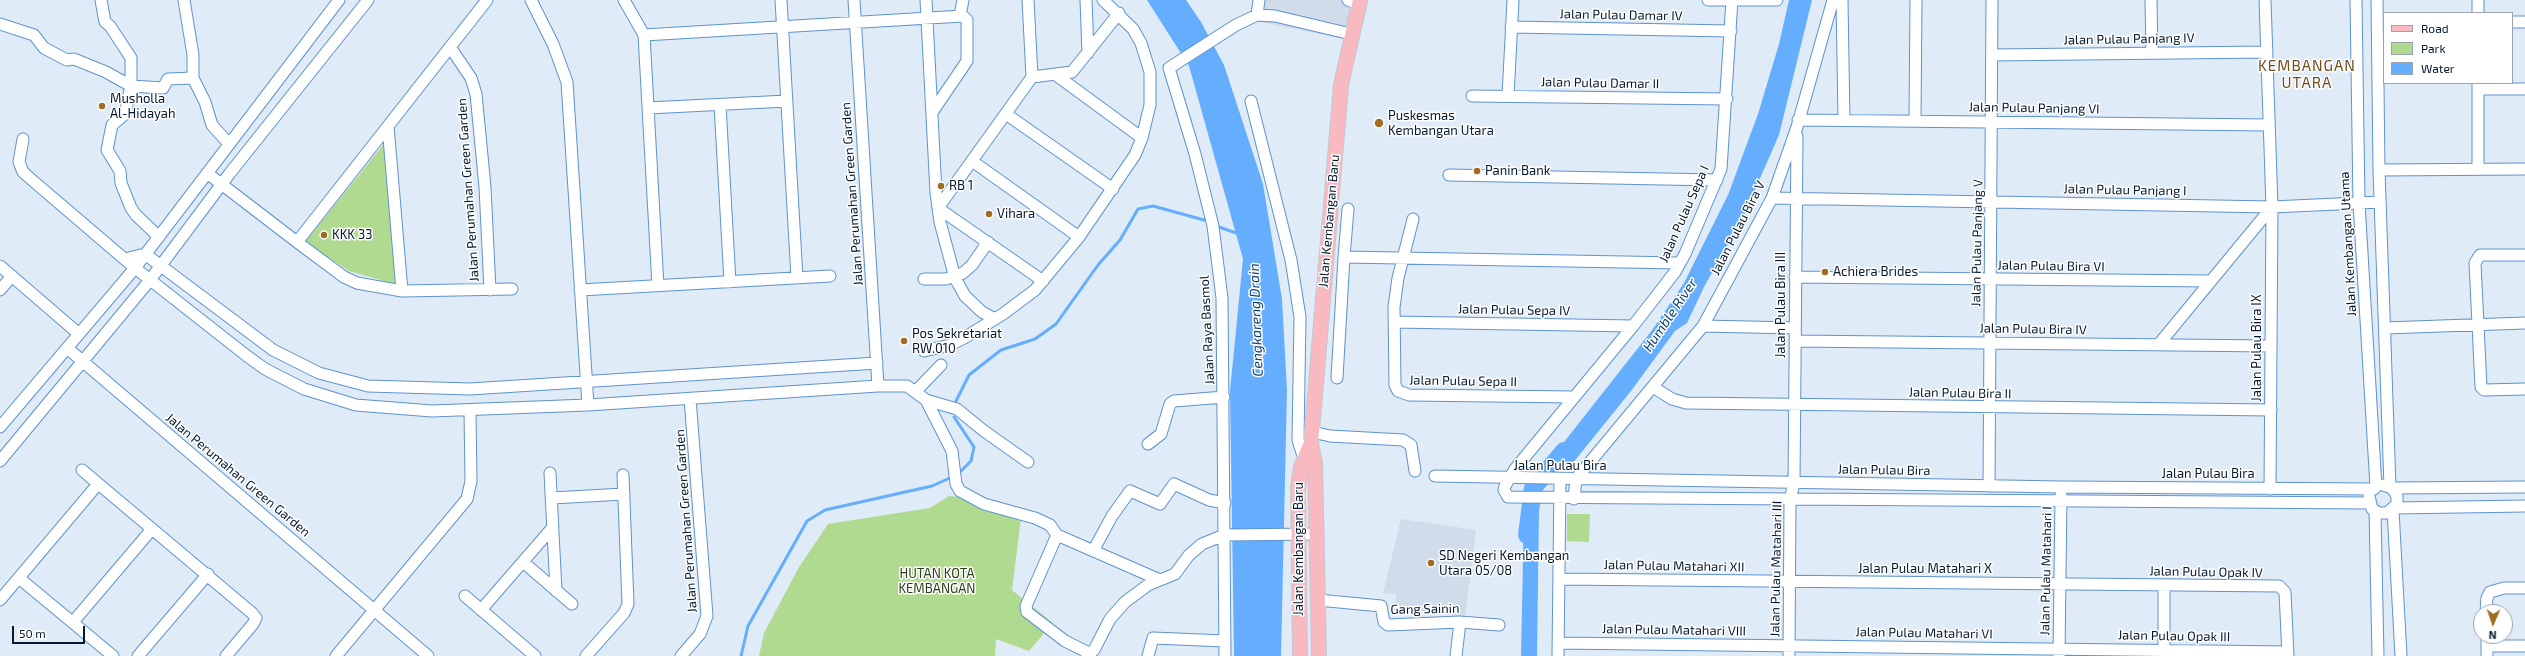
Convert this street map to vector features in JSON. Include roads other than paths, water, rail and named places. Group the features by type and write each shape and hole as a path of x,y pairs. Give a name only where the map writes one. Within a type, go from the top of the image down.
{"main road":[{"name":"Jalan Kembangan Baru","path":"1300,656 1293,534 1298,487 1311,438 1338,107 1351,34 1355,1"},
{"name":"Jalan Kembangan Baru","path":"1311,438 1316,463 1315,534 1319,656"}],"street":[{"path":"101,0 105,22 113,30 130,58 131,86 125,114 112,125 107,150 120,171 121,183 133,212 159,237"},
{"path":"184,0 193,54 193,78 205,102 212,125 229,144"},
{"path":"0,427 135,268 339,0"},
{"path":"0,461 150,280 222,184 368,0"},
{"path":"296,242 487,0"},
{"path":"531,0 553,44 567,82 588,405"},
{"path":"624,0 644,35 658,286"},
{"path":"781,0 798,278"},
{"name":"Jalan Perumahan Green Garden","path":"854,0 878,386"},
{"path":"926,0 938,208 955,278 965,296 973,305 995,319"},
{"path":"960,16 963,0"},
{"path":"938,208 1032,77 1028,0"},
{"path":"1086,0 1088,53"},
{"path":"924,351 950,345 995,319 1043,282 1079,237 1135,155 1142,138 1150,105 1150,72 1141,43 1133,30 1119,13 1103,0"},
{"path":"1259,0 1257,15 1275,16 1351,34"},
{"path":"1508,96 1513,0"},
{"path":"1708,0 1777,0"},
{"name":"Jalan Pulau Sepa I","path":"1514,478 1574,397 1634,326 1680,262 1717,180 1722,159 1727,99 1732,0"},
{"name":"Jalan Pulau Bira V","path":"1576,479 1703,326 1772,198 1798,124 1833,0"},
{"path":"1842,0 1844,120"},
{"path":"1915,121 1916,0"},
{"name":"Jalan Pulau Panjang V","path":"1989,486 1992,202 1992,0"},
{"path":"2151,0 2152,53"},
{"path":"2159,344 2272,207 2265,0"},
{"name":"Jalan Kembangan Utama","path":"2356,0 2359,203 2375,488"},
{"path":"2377,0 2380,202 2391,488 2397,496 2394,509 2401,656"},
{"path":"2478,0 2478,12"},
{"path":"1032,77 1072,72 1119,13"},
{"name":"Jalan Raya Basmol","path":"1226,656 1226,535 1222,298 1212,223 1177,89 1170,74 1170,66 1217,36 1257,15"},
{"path":"644,35 856,24 960,16 967,20 967,61 933,111"},
{"path":"2513,22 2525,22"},
{"path":"0,24 34,35 44,48 67,60 74,60 106,72 131,86 163,88 168,79 193,78"},
{"name":"Jalan Pulau Damar IV","path":"1511,27 1731,31"},
{"name":"Jalan Perumahan Green Garden","path":"450,47 471,78 476,94 485,187 490,290"},
{"name":"Jalan Pulau Panjang IV","path":"1992,55 2267,52"},
{"path":"1056,75 1142,138"},
{"path":"2478,169 2478,86 2525,89"},
{"name":"Jalan Pulau Damar II","path":"1472,96 1727,99"},
{"path":"648,108 787,101"},
{"path":"1251,101 1291,260 1299,310 1301,344 1298,440 1304,460"},
{"path":"720,104 730,282"},
{"path":"1006,114 1112,189"},
{"name":"Jalan Pulau Panjang VI","path":"1798,124 1844,120 2269,125"},
{"name":"Jalan Pulau Bira III","path":"1794,483 1795,277 1798,124"},
{"path":"388,126 402,292"},
{"path":"23,139 19,162 23,172 135,268 265,369 304,389 356,405 409,410 470,411 690,399 878,386 907,386 916,391 926,400 952,451 956,484 960,491 970,498 1050,525 1057,535 1160,580"},
{"path":"972,161 1079,237"},
{"path":"2379,170 2525,169"},
{"name":"Jalan Perumahan Green Garden","path":"207,173 296,242 351,280 373,288 402,292 512,290"},
{"path":"1449,175 1717,180"},
{"name":"Jalan Pulau Panjang I","path":"1772,198 2272,207 2380,202"},
{"name":"Jalan Pulau Bira IX","path":"2270,489 2272,207"},
{"path":"938,208 1043,282"},
{"path":"1337,378 1348,209"},
{"name":"Jalan Pulau Sepa II","path":"1413,219 1396,291 1394,322 1395,385 1403,394 1574,397"},
{"path":"924,279 955,278 972,265 988,242"},
{"path":"125,259 145,254 273,350 299,364 336,379 379,388 444,389 586,383 877,363"},
{"path":"2525,255 2477,257 2474,263 2481,387 2484,390 2525,389"},
{"path":"1344,257 1680,262"},
{"path":"0,266 79,334"},
{"path":"0,290 12,276"},
{"path":"580,290 830,276"},
{"name":"Jalan Pulau Bira VI","path":"1795,277 2210,281"},
{"name":"Jalan Pulau Sepa IV","path":"1394,322 1634,326"},
{"path":"2386,328 2525,322"},
{"path":"1703,326 1795,328"},
{"name":"Jalan Pulau Bira IV","path":"1795,341 2271,346"},
{"name":"Jalan Perumahan Green Garden","path":"67,348 376,609 428,656"},
{"path":"916,391 941,365"},
{"name":"Jalan Pulau Bira II","path":"1653,387 1672,399 1686,403 1794,406 2271,410"},
{"path":"1148,444 1161,434 1170,404 1174,401 1224,397"},
{"name":"Jalan Perumahan Green Garden","path":"682,656 700,634 707,616 690,399"},
{"path":"926,400 957,409 984,431 1028,462"},
{"path":"336,656 464,503 469,494 470,411"},
{"path":"1311,438 1330,436 1403,440 1411,445 1415,471"},
{"path":"82,470 208,574 256,618 226,656"},
{"path":"550,473 556,591"},
{"path":"586,656 624,612 628,604 623,475"},
{"path":"1435,476 1514,478"},
{"name":"Jalan Pulau Bira","path":"2372,507 2060,501 1513,498 1508,497 1504,490 1514,478 2061,487 2270,489 2375,488"},
{"path":"1558,656 1560,479"},
{"path":"1574,498 1576,479"},
{"name":"Jalan Pulau Matahari III","path":"1789,651 1790,500 1794,483"},
{"path":"0,600 98,484"},
{"path":"1093,551 1112,516 1130,491 1160,504 1174,484 1209,500 1225,503"},
{"path":"2378,656 2372,507 2369,495 2375,488 2383,485 2391,488 2525,487"},
{"name":"Jalan Pulau Matahari I","path":"2059,653 2061,487"},
{"path":"552,498 624,494"},
{"path":"2372,507 2382,514 2394,509 2525,506"},
{"path":"481,610 553,527"},
{"path":"73,622 152,529"},
{"path":"1057,535 1026,606 1027,612 1065,641 1088,654 1094,650 1110,619 1125,602 1148,585 1175,574 1189,555 1202,544 1226,535 1315,534"},
{"path":"523,562 572,604"},
{"path":"138,656 208,574"},
{"path":"19,578 113,656"},
{"name":"Jalan Pulau Matahari XII","path":"1559,579 1790,582"},
{"name":"Jalan Pulau Matahari X","path":"1790,582 2060,584"},
{"name":"Jalan Pulau Opak IV","path":"2060,584 2279,586 2283,588 2288,654"},
{"path":"2164,585 2164,650"},
{"path":"2487,604 2487,598 2490,592 2504,588 2525,588"},
{"path":"465,596 535,656"},
{"name":"Gang Sainin","path":"1318,600 1381,606 1384,622 1388,626 1460,622 1499,625"},
{"path":"1456,656 1460,622"},
{"path":"1148,656 1153,638 1225,641"},
{"name":"Jalan Pulau Matahari VIII","path":"1558,643 1789,651"},
{"path":"2487,646 2525,646"},
{"name":"Jalan Pulau Opak III","path":"2059,653 2164,650 2288,654"},
{"name":"Jalan Pulau Matahari VI","path":"1789,651 2059,653"}],"water":[{"name":"Cengkareng Drain","path":"1147,0 1186,0 1201,22 1224,65 1263,184 1282,299 1287,390 1281,656 1234,656 1230,391 1243,259 1189,66"},
{"path":"1789,0 1812,0 1779,135 1743,217 1704,287 1687,323 1675,331 1631,391 1568,469 1542,470 1653,329 1684,283 1728,195 1758,114 1779,44"},
{"path":"1539,510 1537,656 1521,656 1524,511"}],"waterway":[{"path":"956,401 969,375 1001,350 1035,339 1056,324 1098,265 1120,240 1138,209 1153,206 1204,220 1209,219"},
{"path":"1216,226 1239,234"},
{"path":"954,417 974,447 971,461 957,475"},
{"name":"Humble River","path":"1527,535 1533,488 1564,451"},
{"path":"741,656 748,626 807,521 825,510 932,486 952,477"}],"place":[{"name":"Musholla Al-Hidayah","path":"102,106"},
{"name":"Puskesmas Kembangan Utara","path":"1379,123"},
{"name":"Panin Bank","path":"1477,171"},
{"name":"RB 1","path":"941,186"},
{"name":"Vihara","path":"989,214"},
{"name":"KKK 33","path":"324,235"},
{"name":"Achiera Brides","path":"1825,272"},
{"name":"Pos Sekretariat RW.010","path":"904,341"},
{"name":"SD Negeri Kembangan Utara 05/08","path":"1431,563"}],"district":[{"name":"KEMBANGAN UTARA","path":"2307,74"}],"park label":[{"name":"HUTAN KOTA KEMBANGAN","path":"937,582"}]}
